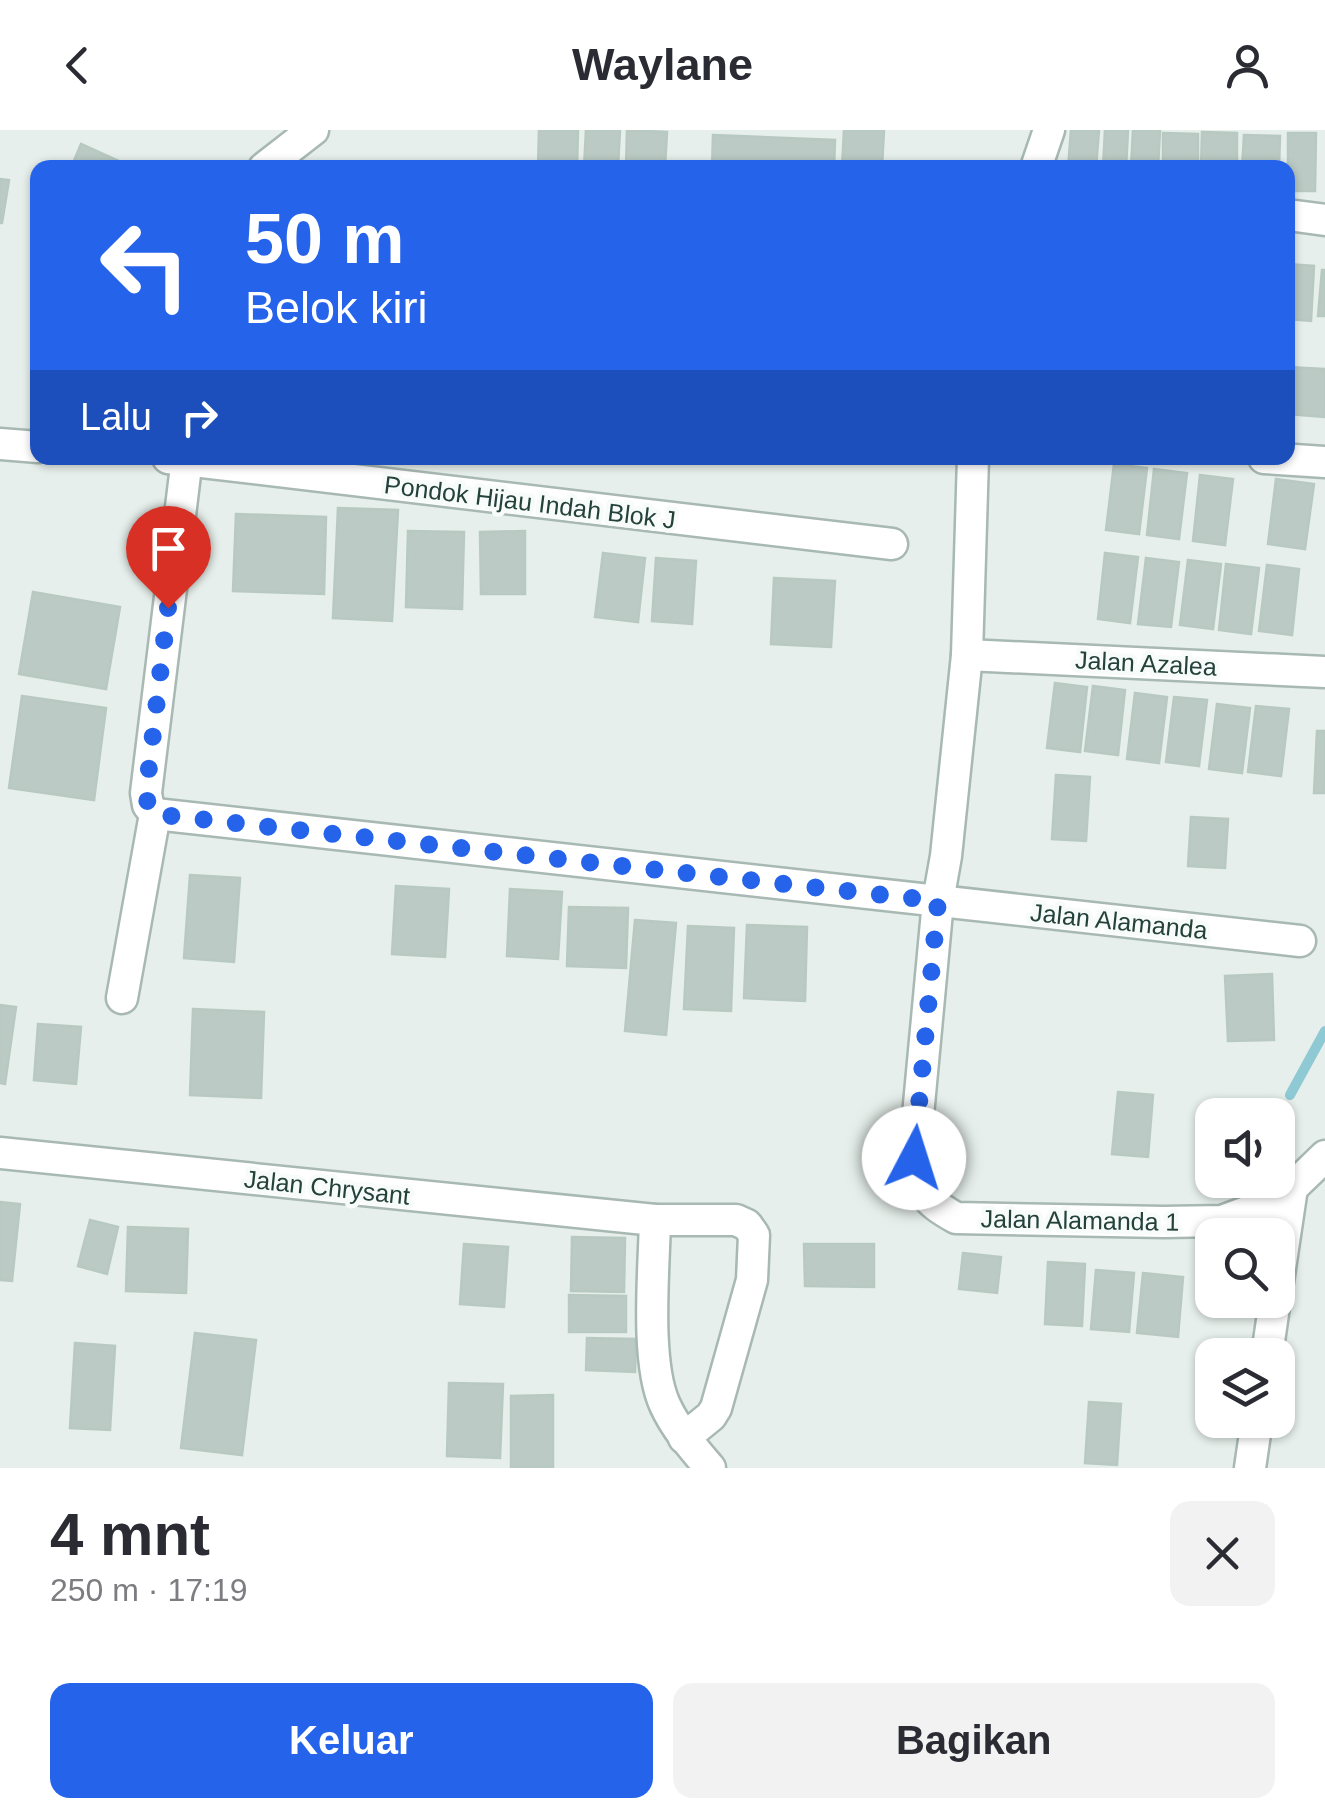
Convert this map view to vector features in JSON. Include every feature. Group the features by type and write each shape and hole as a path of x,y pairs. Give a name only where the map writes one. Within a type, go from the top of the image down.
{"street":[{"path":"1039,160 1049,130"},
{"path":"273,160 305,132"},
{"path":"1295,216 1325,220"},
{"path":"0,444 30,446"},
{"path":"1295,460 1325,462"},
{"path":"122,998 154,814 146,793 179,465"},
{"name":"Pondok Hijau Indah Blok J","path":"224,465 892,544"},
{"name":"Jalan Alamanda 1","path":"973,465 968,655 938,901 914,1158 922,1192 936,1207 956,1218 1164,1222 1222,1221 1275,1198"},
{"name":"Jalan Azalea","path":"968,655 1325,672"},
{"name":"Jalan Alamanda","path":"154,814 1300,941"},
{"name":"Jalan Chrysant","path":"0,1153 654,1220 736,1220 747,1225 754,1235 752,1280 716,1408 684,1438"},
{"name":"Jalan Alamanda 1","path":"1295,1185 1325,1156"},
{"path":"654,1220 654,1347 658,1384 664,1404 684,1438 710,1468"},
{"path":"1250,1468 1254,1438"}],"building":[{"path":"539,130 578,130 577,160 538,160"},
{"path":"586,130 620,130 618,160 584,160"},
{"path":"627,130 667,132 665,160 626,160"},
{"path":"844,130 884,130 882,160 842,160"},
{"path":"1071,130 1099,130 1097,160 1069,160"},
{"path":"1105,130 1128,130 1126,160 1103,160"},
{"path":"1133,130 1160,130 1158,160 1131,160"},
{"path":"1202,132 1237,133 1237,160 1201,160"},
{"path":"1163,133 1198,134 1198,160 1163,160"},
{"path":"1288,133 1316,133 1315,191 1295,191 1295,160 1288,160"},
{"path":"713,135 835,140 834,160 712,160"},
{"path":"1244,135 1280,136 1279,160 1242,160"},
{"path":"81,144 116,160 74,160"},
{"path":"0,179 9,180 2,223 0,223"},
{"path":"1295,265 1314,266 1311,321 1295,320"},
{"path":"1322,270 1325,316 1318,316"},
{"path":"1295,367 1325,369 1325,417 1295,415"},
{"path":"1114,465 1147,468 1139,534 1106,530"},
{"path":"1154,469 1187,473 1179,539 1147,535"},
{"path":"1200,475 1233,479 1225,545 1193,541"},
{"path":"1276,479 1314,484 1305,549 1268,544"},
{"path":"338,508 398,510 392,621 333,618"},
{"path":"236,514 326,517 324,594 233,591"},
{"path":"408,531 464,532 462,609 406,607"},
{"path":"525,531 525,594 481,594 480,532"},
{"path":"603,553 645,558 638,622 595,617"},
{"path":"1105,553 1138,557 1130,623 1098,619"},
{"path":"656,558 696,561 692,624 652,621"},
{"path":"1146,558 1179,562 1171,627 1138,624"},
{"path":"1188,560 1221,564 1213,629 1180,625"},
{"path":"1226,564 1259,568 1251,634 1219,630"},
{"path":"1267,565 1299,569 1292,635 1259,631"},
{"path":"774,578 835,581 831,647 771,644"},
{"path":"33,592 120,607 106,689 19,674"},
{"path":"1055,683 1087,687 1080,752 1047,748"},
{"path":"1093,686 1125,690 1118,755 1085,751"},
{"path":"1135,693 1167,697 1159,763 1127,759"},
{"path":"22,696 106,708 94,800 9,788"},
{"path":"1174,697 1207,700 1199,766 1166,762"},
{"path":"1217,704 1250,708 1242,773 1209,769"},
{"path":"1256,706 1289,709 1281,776 1248,772"},
{"path":"1317,731 1325,731 1325,793 1314,793"},
{"path":"1056,775 1090,777 1086,841 1052,839"},
{"path":"1191,817 1228,819 1225,868 1188,866"},
{"path":"190,875 240,878 234,962 184,958"},
{"path":"396,886 449,889 445,957 392,954"},
{"path":"510,889 562,892 558,959 507,956"},
{"path":"569,907 628,908 626,968 567,966"},
{"path":"635,920 676,923 666,1035 625,1031"},
{"path":"747,925 807,927 805,1001 744,998"},
{"path":"688,926 734,928 731,1011 684,1009"},
{"path":"1272,974 1274,1040 1228,1041 1225,976"},
{"path":"0,1005 16,1007 5,1084 0,1083"},
{"path":"193,1009 264,1012 261,1098 190,1095"},
{"path":"38,1024 81,1027 76,1084 34,1080"},
{"path":"1118,1092 1153,1095 1148,1157 1112,1154"},
{"path":"0,1202 20,1204 12,1281 0,1280"},
{"path":"90,1220 118,1227 107,1274 78,1266"},
{"path":"128,1227 188,1229 186,1293 126,1291"},
{"path":"572,1237 625,1238 624,1292 571,1291"},
{"path":"464,1244 508,1247 504,1307 460,1304"},
{"path":"804,1244 874,1244 874,1287 805,1286"},
{"path":"963,1253 1001,1257 997,1293 959,1289"},
{"path":"1048,1262 1085,1264 1082,1326 1045,1324"},
{"path":"1096,1270 1134,1273 1129,1332 1091,1329"},
{"path":"1143,1273 1183,1277 1178,1337 1137,1333"},
{"path":"569,1295 626,1296 626,1332 569,1332"},
{"path":"195,1333 256,1340 242,1455 181,1448"},
{"path":"587,1338 636,1339 635,1372 586,1370"},
{"path":"75,1343 115,1346 110,1430 70,1428"},
{"path":"449,1383 503,1384 500,1458 447,1456"},
{"path":"553,1395 553,1468 511,1468 511,1396"},
{"path":"1089,1402 1121,1404 1117,1465 1085,1463"}],"waterway":[{"path":"1290,1095 1325,1031"}],"route":[{"path":"168,608 146,793 154,814 938,901 914,1158"}]}
